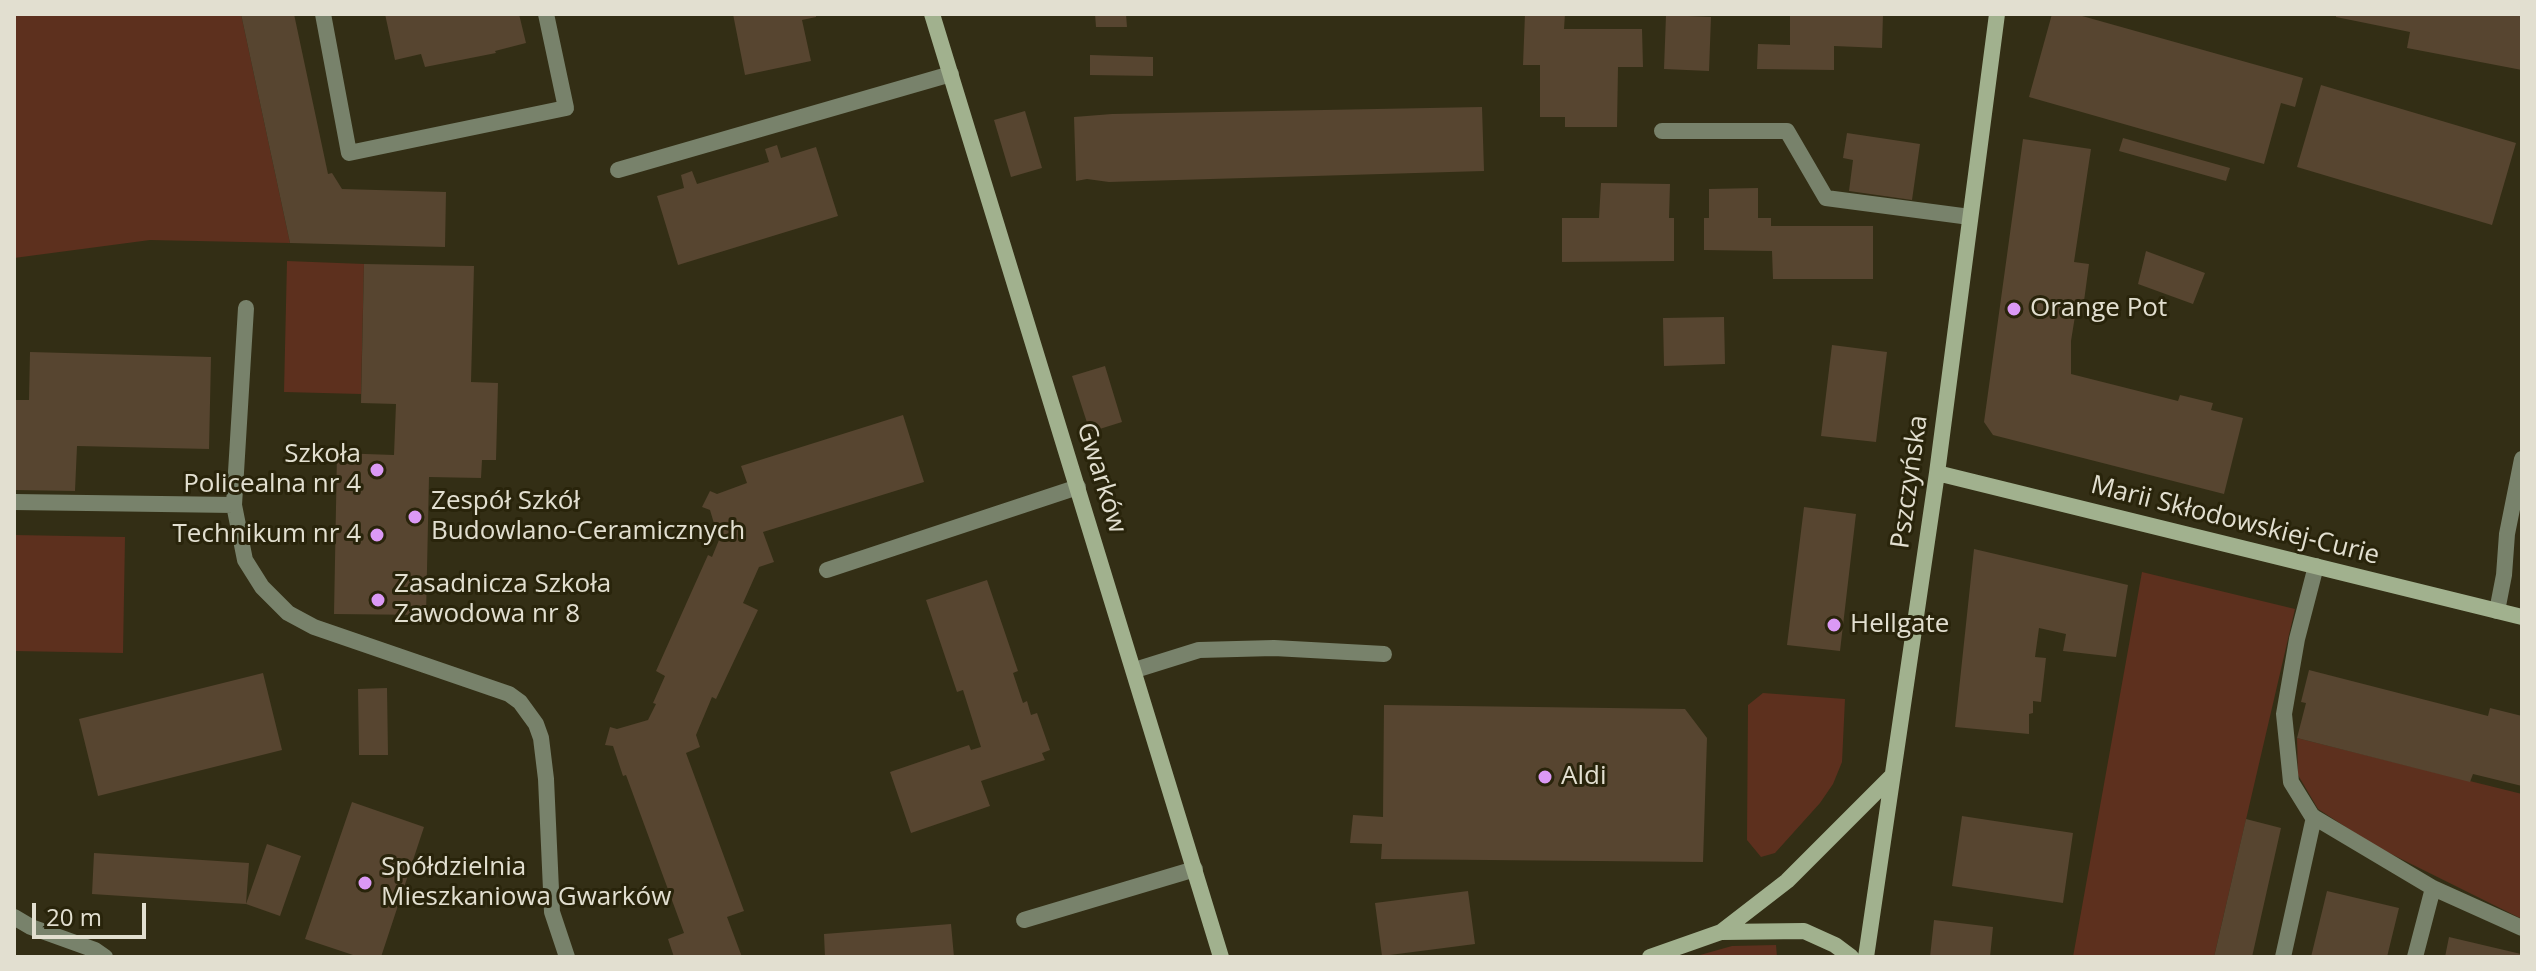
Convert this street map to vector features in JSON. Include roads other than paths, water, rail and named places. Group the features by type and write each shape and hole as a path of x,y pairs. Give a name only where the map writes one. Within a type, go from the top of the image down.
{"street":[{"name":"Gwarków","path":"932,14 1221,957"},
{"name":"Pszczyńska","path":"1866,957 1937,473 1997,14"},
{"name":"Marii Skłodowskiej-Curie","path":"1937,473 2522,617"},
{"path":"1650,957 1721,932 1787,881 1892,776"},
{"path":"1721,932 1804,931 1835,945 1851,957"}],"lane":[{"path":"323,14 349,153 566,108 546,14"},
{"path":"618,170 951,74"},
{"path":"1662,131 1787,131 1826,198 1970,217"},
{"path":"246,308 234,505 245,560 262,587 288,613 314,627 509,694 528,712 541,738 546,779 552,912 567,957"},
{"path":"2497,611 2507,534 2522,459"},
{"path":"827,570 1078,487"},
{"path":"14,502 234,505"},
{"path":"2316,566 2297,639 2284,714 2291,782 2314,817 2433,888 2522,928"},
{"path":"1135,670 1199,650 1274,648 1384,654"},
{"path":"2283,957 2314,817"},
{"path":"1024,920 1195,869"},
{"path":"2415,957 2433,888"},
{"path":"14,917 105,957"}],"place":[{"name":"Orange Pot","path":"2014,309"},
{"name":"Szkoła Policealna nr 4","path":"377,470"},
{"name":"Zespół Szkół Budowlano-Ceramicznych","path":"415,517"},
{"name":"Technikum nr 4","path":"377,535"},
{"name":"Zasadnicza Szkoła Zawodowa nr 8","path":"378,600"},
{"name":"Hellgate","path":"1834,625"},
{"name":"Aldi","path":"1545,777"},
{"name":"Spółdzielnia Mieszkaniowa Gwarków","path":"365,883"}]}
